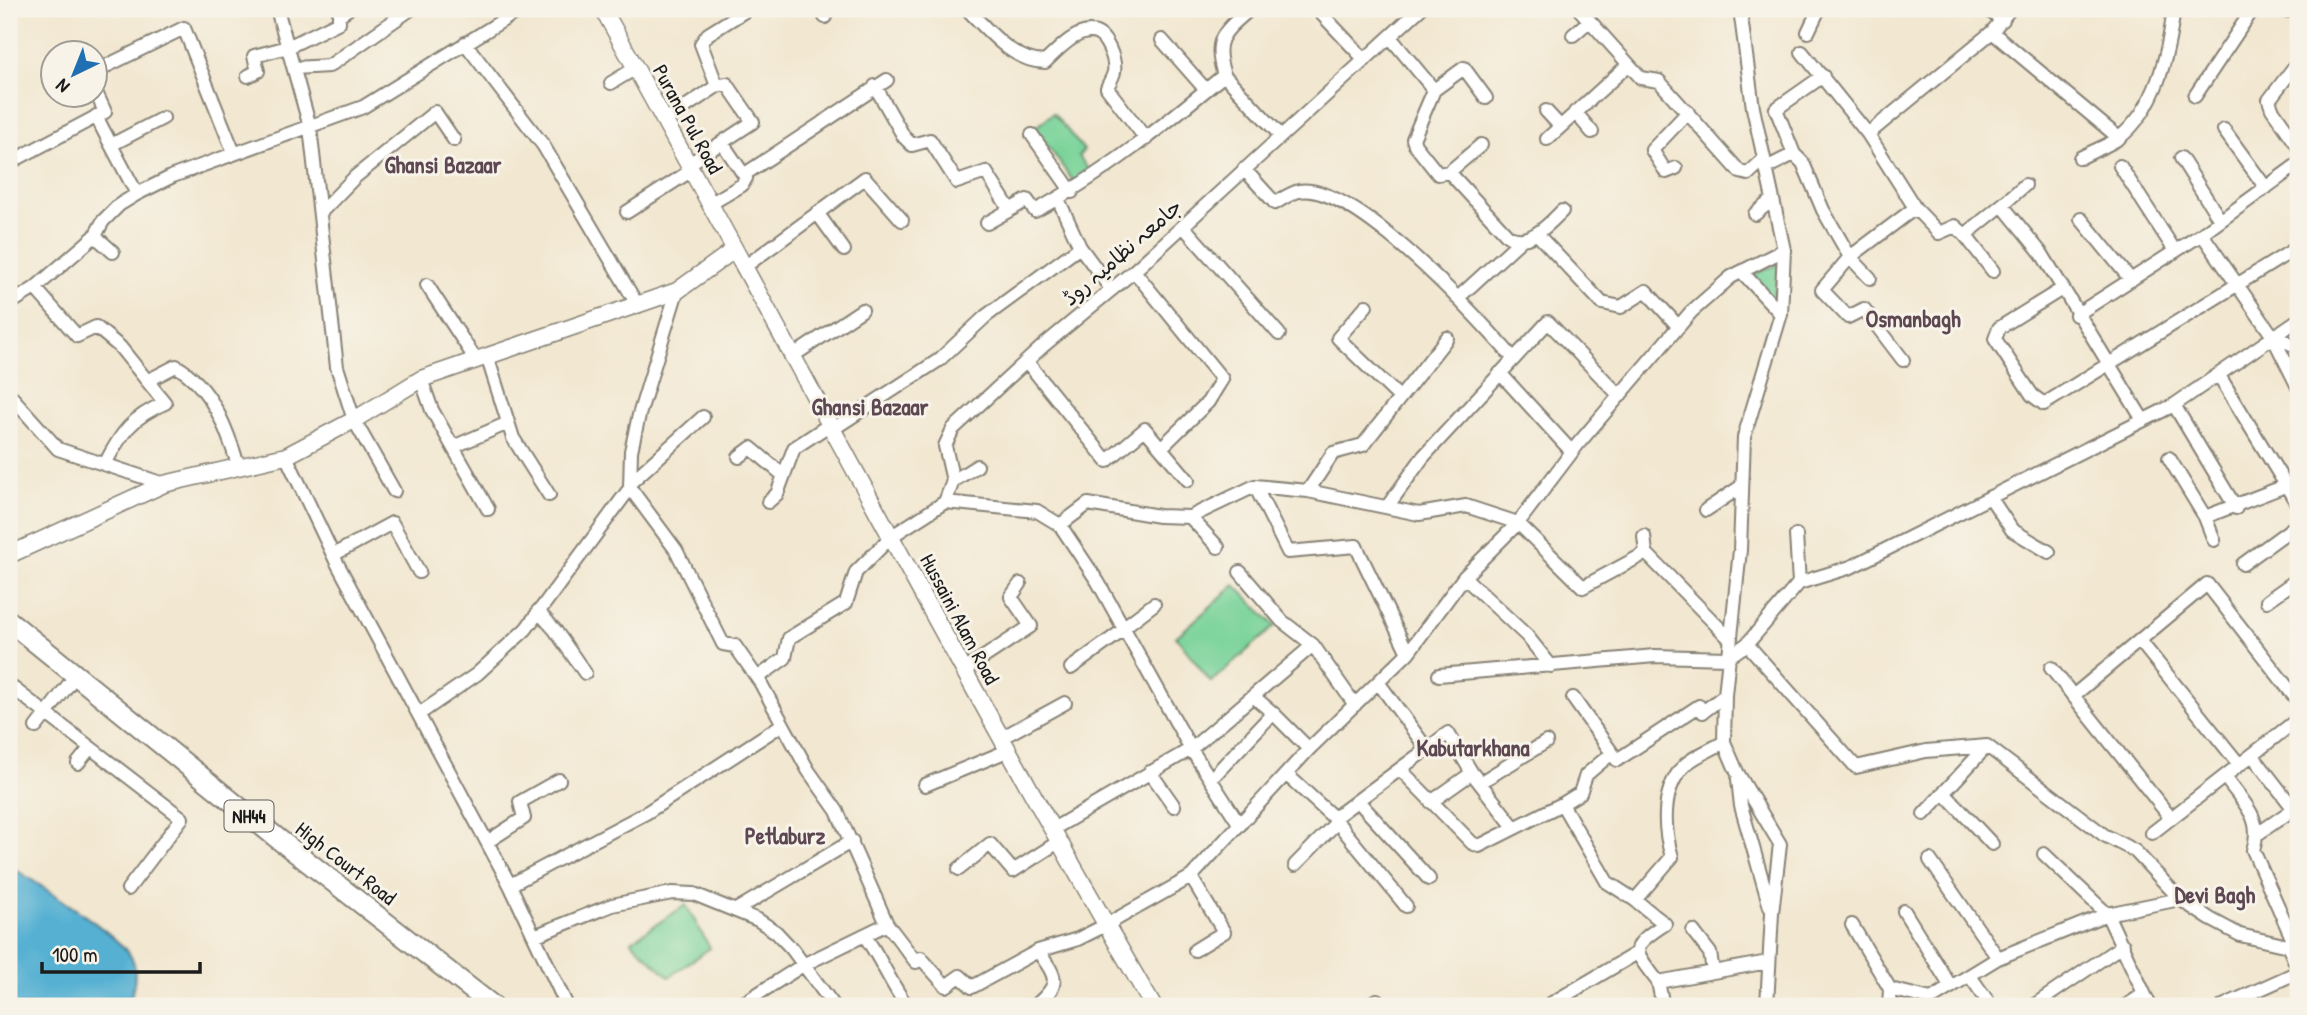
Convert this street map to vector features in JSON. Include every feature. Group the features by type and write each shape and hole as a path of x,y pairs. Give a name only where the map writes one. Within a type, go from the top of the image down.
{"highway":[{"name":"High Court Road","path":"9,621 277,838 493,1006"},
{"name":"High Court Road","path":"9,638 475,1006"}],"main road":[{"name":"Purana Pul Road","path":"603,9 734,250"},
{"path":"9,555 164,484 286,456 354,420 421,379 677,291 734,250"},
{"name":"Hussaini Alam Road","path":"734,250 836,440 892,536 963,671 1153,1006"}],"street":[{"path":"277,9 310,127 337,366 354,420 394,491"},
{"path":"248,76 258,71 254,56 288,47 339,22 339,15 348,9"},
{"path":"294,68 329,65 411,9"},
{"path":"9,304 35,288 95,236 111,213 137,194 173,176 363,107 465,43 506,13 521,9"},
{"path":"717,86 701,44 708,34 748,9"},
{"path":"967,9 998,40 1032,62 1045,62 1071,40 1090,31 1097,33 1105,40 1113,63 1114,72 1107,88 1146,139"},
{"path":"1250,9 1224,31 1220,39 1220,62 1224,75 1282,136"},
{"path":"1317,9 1365,60"},
{"name":"جامعہ نظامیہ روڈ","path":"953,481 945,446 948,434 1134,271 1420,9"},
{"path":"1579,9 1641,78 1659,81 1744,175 1794,154"},
{"path":"1740,9 1765,164 1784,250 1782,314 1744,437 1740,550 1725,695 1724,742 1737,772 1780,844 1768,962 1767,1006"},
{"path":"1808,32 1819,9"},
{"path":"1868,134 1992,32 2006,14 1986,9"},
{"path":"2080,158 2119,138 2139,115 2154,90 2168,51 2174,9"},
{"path":"2195,96 2249,9 2298,11"},
{"path":"1573,35 1589,21"},
{"path":"108,65 184,27 234,153"},
{"path":"1992,32 2119,138"},
{"path":"1390,37 1434,90"},
{"path":"1162,40 1206,90"},
{"path":"465,43 543,145 638,306"},
{"path":"1802,52 1868,134 1915,208 1939,233 1955,226 1993,271"},
{"path":"2298,62 2271,95 2269,105 2298,146"},
{"path":"1547,139 1628,65"},
{"path":"611,83 636,68"},
{"path":"1481,145 1449,172 1438,174 1413,139 1434,90 1464,68 1486,98"},
{"path":"987,223 1027,200 1035,211 1072,192 1146,139 1224,75"},
{"path":"1823,76 1776,109 1794,154 1804,163 1823,210 1850,257 1870,278"},
{"path":"710,204 742,185 745,174 887,79"},
{"path":"627,212 753,122 727,84 717,86 664,121"},
{"path":"875,86 904,137 912,145 930,140 957,182 982,172 990,175 1010,210"},
{"path":"9,163 105,111 104,108"},
{"path":"1546,111 1560,126"},
{"path":"321,212 355,177 435,112 454,141"},
{"path":"1575,112 1592,132"},
{"path":"1676,168 1666,172 1651,150 1688,112"},
{"path":"96,116 137,194"},
{"path":"111,145 163,118"},
{"path":"2224,130 2266,188"},
{"path":"1032,135 1072,192"},
{"path":"723,144 745,174"},
{"path":"2181,158 2220,220"},
{"path":"2076,315 2202,234 2298,164"},
{"path":"2120,166 2175,251"},
{"path":"1244,169 1275,202 1299,191 1353,208 1459,297 1514,359"},
{"path":"1449,172 1508,236 1521,240"},
{"path":"743,268 865,178 902,220"},
{"path":"1965,235 2025,185"},
{"path":"1058,199 1080,247 1111,289"},
{"path":"1755,214 1772,200"},
{"path":"2002,205 2042,254 2076,315 2143,420"},
{"path":"1903,360 1864,309 1848,317 1822,290 1850,257 1915,208"},
{"path":"1459,297 1521,240 1537,234 1562,211"},
{"path":"818,214 844,250"},
{"path":"2081,219 2131,280"},
{"path":"1183,226 1279,334"},
{"path":"1537,234 1602,303 1620,307 1646,291 1678,326"},
{"path":"2202,234 2272,335 2298,387"},
{"path":"95,236 113,252"},
{"path":"836,440 836,427 939,360 986,316 1080,247"},
{"path":"2062,289 1999,328 1995,339 2032,395 2044,404 2298,247"},
{"path":"677,291 639,415 631,451 630,485 676,550 723,644 735,646 757,678 852,841 887,924 916,962 921,958 946,986 960,976 972,988 1038,951 1078,939 1106,925 1191,877 1309,749 1408,653 1464,577 1518,523 1572,452 1678,326 1712,290 1784,250"},
{"path":"1134,271 1222,379 1208,402 1161,449"},
{"path":"1742,272 1782,314"},
{"path":"427,285 481,358 513,438 548,495"},
{"path":"35,288 77,336 96,327 110,336 165,403 142,413 134,421 106,464"},
{"path":"1366,306 1338,338 1399,397"},
{"path":"792,357 862,310"},
{"path":"1439,675 1656,656 1727,658 1746,644 1799,583 1851,567 2175,405 2220,377 2272,335 2298,320"},
{"path":"1387,507 1423,457 1548,322 1620,396"},
{"path":"2272,335 2298,347"},
{"path":"1308,491 1333,453 1363,445 1447,338"},
{"path":"1027,362 1107,461 1145,429 1188,480"},
{"path":"147,382 176,366 193,377 225,423 239,468"},
{"path":"1500,373 1572,452"},
{"path":"2220,377 2293,484 2298,505"},
{"path":"421,379 432,410 488,509"},
{"path":"9,394 58,449 164,484"},
{"path":"2175,405 2236,508"},
{"path":"419,714 477,674 526,629 630,485 703,417"},
{"path":"453,447 508,423"},
{"path":"768,502 777,494 794,448 829,425"},
{"path":"739,457 751,448 783,475"},
{"path":"286,456 333,555 510,885 567,1006"},
{"path":"2169,458 2205,517 2214,540"},
{"path":"757,678 785,658 789,638 846,603 856,572 892,536 945,502 953,481 977,466"},
{"path":"2205,517 2236,508 2293,484"},
{"path":"1255,486 1288,552 1356,547 1408,653"},
{"path":"1060,525 1088,504 1159,516 1190,517 1255,486 1308,491 1419,514 1466,506 1518,523 1583,587 1646,553"},
{"path":"1706,510 1742,486"},
{"path":"1990,496 2012,530 2049,552"},
{"path":"945,502 1037,511 1060,525 1124,628 1191,749 1240,825"},
{"path":"1190,517 1218,547"},
{"path":"333,555 392,523 419,572"},
{"path":"2243,564 2298,524"},
{"path":"1796,535 1799,583"},
{"path":"1643,536 1646,553 1729,638"},
{"path":"1240,572 1282,621 1312,645 1355,705"},
{"path":"1464,577 1527,636 1551,666"},
{"path":"2267,601 2298,579"},
{"path":"963,671 1031,626 1011,597 1020,584"},
{"path":"2073,696 2207,584 2298,701"},
{"path":"1071,668 1154,604"},
{"path":"538,611 555,630 584,673"},
{"path":"2140,641 2238,763"},
{"path":"1746,644 1856,767 1926,751 1987,746 2104,835 2135,851 2180,899 2240,935 2293,939"},
{"path":"959,869 992,845 1013,871 1057,835 1150,772 1191,749 1312,645"},
{"path":"2051,668 2170,817"},
{"path":"1378,682 1427,749"},
{"path":"37,727 69,684"},
{"path":"9,685 182,818 128,889"},
{"path":"1573,698 1617,760 1699,706 1703,712 1725,695"},
{"path":"1253,696 1309,749"},
{"path":"925,785 1004,744 1065,704"},
{"path":"1211,779 1273,713"},
{"path":"2152,833 2225,777 2238,763 2253,756 2298,719"},
{"path":"510,885 646,813 783,724"},
{"path":"1295,865 1336,820 1448,733 1514,827"},
{"path":"1431,802 1546,742"},
{"path":"1635,900 1672,857 1664,832 1670,787 1686,765 1724,742"},
{"path":"1924,814 1987,746"},
{"path":"78,763 90,748"},
{"path":"1400,769 1479,846 1580,793 1586,775 1612,753"},
{"path":"2253,756 2296,807 2259,833"},
{"path":"1150,772 1174,806"},
{"path":"1737,772 1741,806 1772,913"},
{"path":"1286,775 1336,820 1406,906"},
{"path":"2222,1006 2298,970 2293,939 2253,850 2259,833 2256,822 2225,777"},
{"path":"487,842 524,818 520,802 559,780"},
{"path":"1945,794 1992,844"},
{"path":"1359,801 1429,879"},
{"path":"1546,1006 1637,953 1640,941 1665,924 1607,882 1562,804"},
{"path":"736,910 852,841"},
{"path":"2044,853 2107,914 2150,1006"},
{"path":"1930,860 1998,958"},
{"path":"1191,877 1224,932 1195,950"},
{"path":"534,936 612,905 671,892 694,894 758,919 775,932 834,1006"},
{"path":"1890,989 1931,999 1998,958 2107,914 2180,899"},
{"path":"1904,911 1951,987"},
{"path":"739,1006 803,964 887,924"},
{"path":"1852,925 1890,989 1889,1006"},
{"path":"1693,931 1710,953 1713,971"},
{"path":"864,935 882,960 892,986 907,1006"},
{"path":"2033,1006 2123,945"},
{"path":"1035,1006 1052,992 1055,982 1038,951"},
{"path":"1637,953 1658,982 1663,1006"},
{"path":"1658,982 1768,962"},
{"path":"1970,976 1991,1006"},
{"path":"2126,1006 2144,994"}],"green space":[{"path":"1053,113 1084,150 1079,156 1090,172 1075,184 1035,128"},
{"path":"1779,264 1772,309 1743,278"},
{"path":"1235,585 1275,626 1211,682 1176,637"},
{"path":"686,905 710,948 669,977 631,941"}],"water":[{"path":"9,865 99,926 128,953 134,964 135,974 129,1006 9,1006"}],"district":[{"name":"Ghansi Bazaar","path":"443,164"},
{"name":"Osmanbagh","path":"1913,318"},
{"name":"Ghansi Bazaar","path":"870,406"},
{"name":"Kabutarkhana","path":"1473,747"},
{"name":"Petlaburz","path":"785,835"},
{"name":"Devi Bagh","path":"2215,894"}]}
